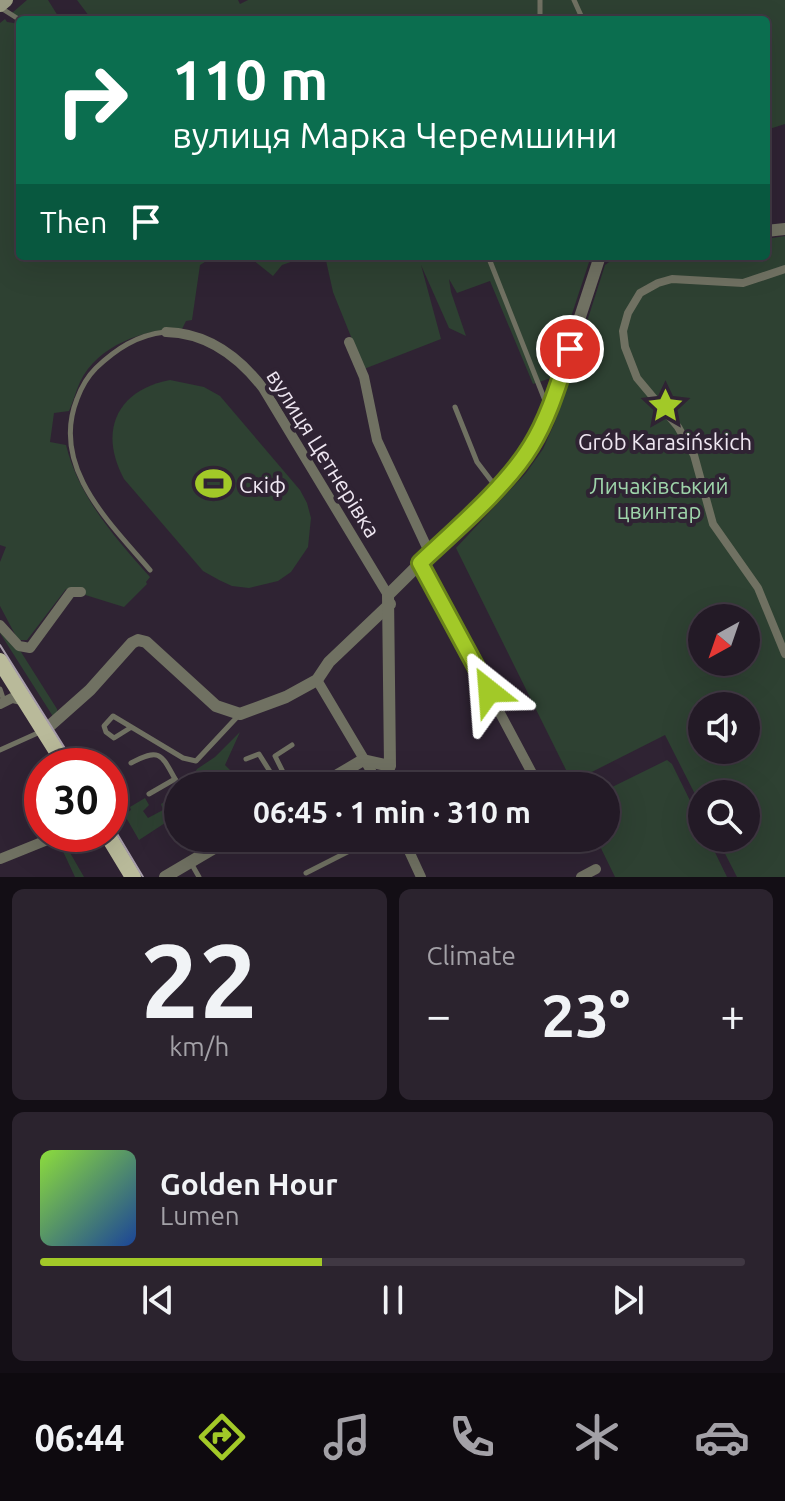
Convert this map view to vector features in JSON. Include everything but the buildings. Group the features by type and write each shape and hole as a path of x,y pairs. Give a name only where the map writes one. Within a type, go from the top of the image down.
{"main road":[{"path":"0,6 6,0"},
{"path":"0,661 56,748"},
{"path":"118,852 133,877"}],"street":[{"path":"45,730 90,690 138,640 146,642 216,706 240,714 299,692 317,680 329,662 528,450 548,412 599,260"},
{"path":"785,269 743,283 672,279 658,283 640,293 628,313 623,331 625,347 637,378 678,427 694,455 713,524 758,588 785,654"},
{"name":"вулиця Цетнерівка","path":"166,332 190,334 211,343 228,352 252,374 271,400 389,600"},
{"path":"349,342 364,377 377,440 425,558 532,772"},
{"path":"0,625 19,646 30,648 71,592 81,592"},
{"path":"389,600 389,772"},
{"path":"317,680 371,772"},
{"path":"2,702 12,698 27,701"},
{"path":"343,772 363,760 390,766"},
{"path":"0,859 24,849"},
{"path":"165,877 202,852"},
{"path":"410,852 421,877"},
{"path":"581,877 596,869"}],"lane":[{"path":"490,260 540,383 548,412"},
{"path":"150,570 97,507 86,489 72,458 70,432 73,408 92,372 114,352 131,342 166,332"},
{"path":"455,407 477,462 496,487"},
{"path":"0,689 2,702"},
{"path":"130,728 114,738 104,726 113,716 183,758 196,761 240,714"},
{"path":"0,750 45,730"},
{"path":"283,772 275,756 292,745"},
{"path":"131,763 148,754 158,754 171,772"},
{"path":"246,759 259,754 270,772"},
{"path":"149,794 164,785"},
{"path":"306,873 347,852"},
{"path":"190,863 199,877"}],"green space":[{"path":"27,0 48,0 58,16 16,17 12,13"},
{"path":"77,0 238,0 240,4 248,0 785,0 785,124 770,129 770,16 89,16"},
{"path":"5,19 16,23 16,260 208,260 200,265 192,320 186,321 182,329 138,336 110,349 88,369 69,411 54,413 50,442 66,445 89,499 111,532 150,577 147,584 124,607 66,589 27,640 18,640 0,606 0,562 6,547 0,545 0,23"},
{"name":"Личаківський цвинтар","path":"785,236 785,877 737,877 724,852 760,852 760,780 688,780 665,735 592,772 567,772 456,548 526,473 543,449 555,422 605,265 612,260 770,260 770,238"},
{"path":"253,260 296,260 282,265 273,276"},
{"path":"326,260 590,260 551,378 533,384 490,281 457,293 449,279 466,336 449,328 421,265 441,339 364,369 333,292"},
{"name":"Скіф","path":"170,380 204,387 220,396 300,490 307,503 311,518 308,547 291,572 278,581 249,588 232,586 203,571 124,479 113,445 117,415 137,393"},
{"path":"0,628 21,652 57,709 54,718 0,633"},
{"path":"240,732 225,765 232,772 195,772"},
{"path":"667,760 672,764 688,797 688,852 715,852 727,877 615,877 603,852 620,852 620,783"},
{"path":"145,798 149,805 143,811 148,818 163,810 161,804 164,802 164,824 139,840 128,821 130,807"},
{"path":"63,852 70,852 84,877 75,877"}],"tram line":[{"path":"0,645 65,748"},
{"path":"128,852 143,877"}],"place":[{"name":"Grób Karasińskich","path":"665,405"},
{"name":"Скіф","path":"213,484"}],"route":[{"path":"489,691 420,563 511,472 528,450 548,412 570,349"}]}
